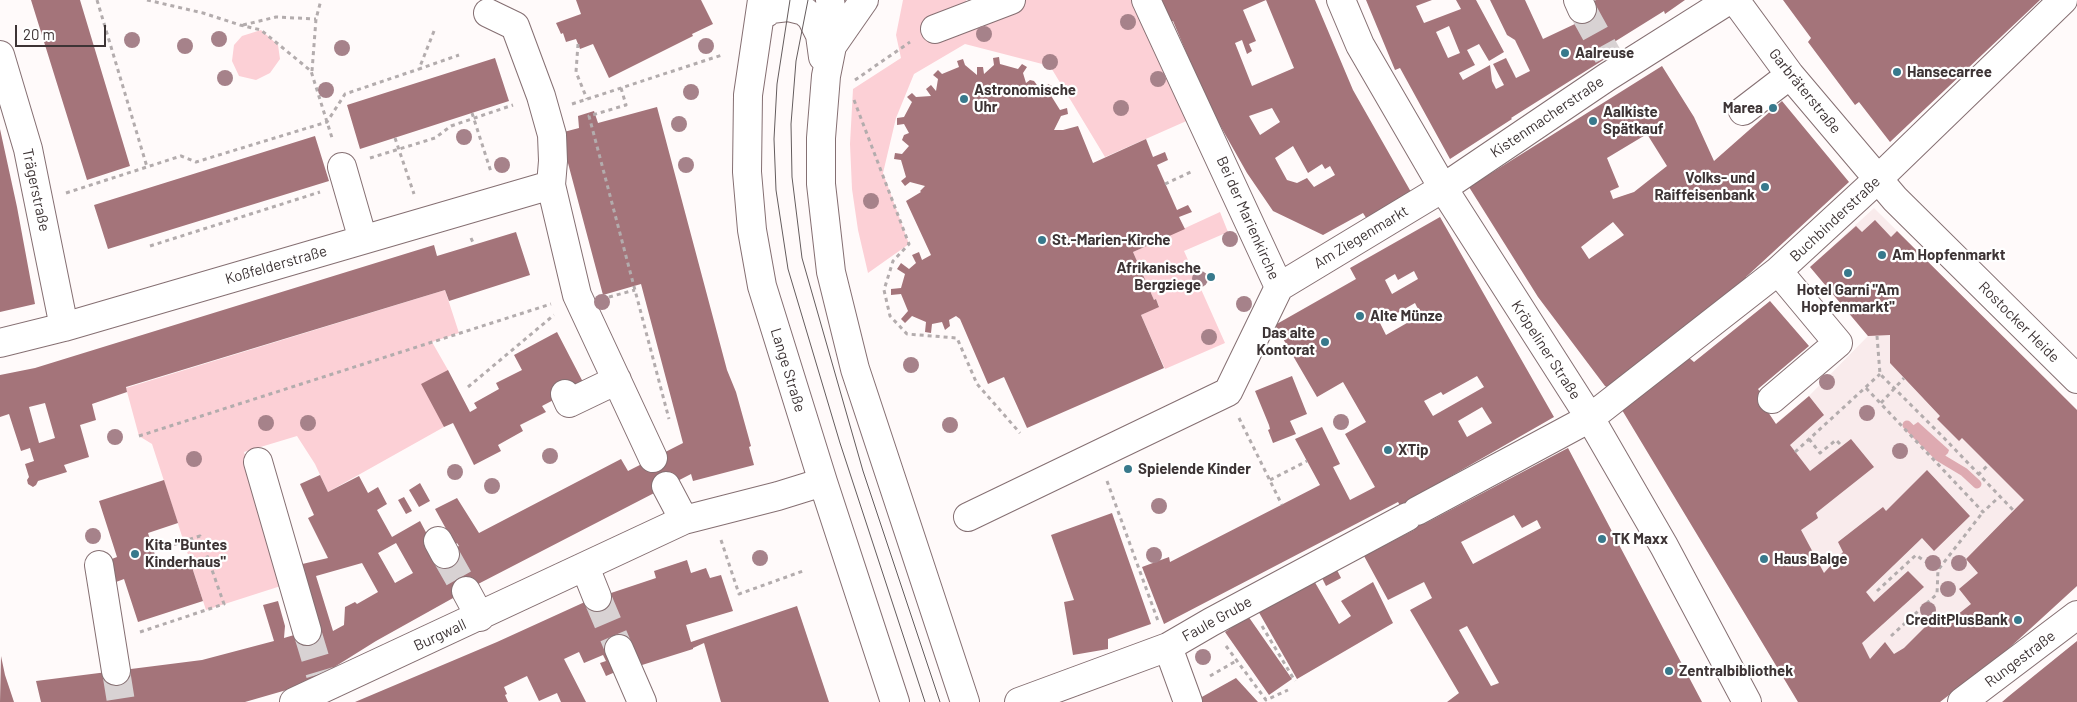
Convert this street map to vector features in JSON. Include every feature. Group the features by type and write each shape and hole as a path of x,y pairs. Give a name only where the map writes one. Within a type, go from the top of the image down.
{"street":[{"name":"Lange Straße","path":"830,0 832,46 837,80 821,138 821,184 832,272 855,369 965,702"},
{"path":"832,46 864,0"},
{"path":"925,34 1011,0"},
{"name":"Bei der Marienkirche","path":"968,517 1228,392 1279,287 1146,0"},
{"name":"Kröpeliner Straße","path":"1341,0 1360,45 1443,188 1590,418 1664,546 1747,702"},
{"name":"Buchbinderstraße","path":"1590,418 1778,271 1878,180 2064,0"},
{"name":"Kistenmacherstraße","path":"1443,188 1613,63 1735,3"},
{"name":"Garbräterstraße","path":"1735,3 1790,75 1878,180"},
{"name":"Lange Straße","path":"837,80 820,34 811,18 804,11 788,7 765,10 748,95 747,172 752,230 762,286 822,482 895,702"},
{"path":"488,13 515,26 544,104 552,135 553,161 551,185 577,295 653,458"},
{"name":"Trägerstraße","path":"0,55 7,102 28,149 64,327"},
{"path":"1743,111 1790,75"},
{"path":"344,175 359,226"},
{"name":"Rostocker Heide","path":"1878,180 2077,379"},
{"name":"Koßfelderstraße","path":"0,343 64,327 551,185"},
{"name":"Am Ziegenmarkt","path":"1279,287 1443,188"},
{"path":"1772,399 1838,343 1778,271"},
{"path":"565,394 569,403 617,380"},
{"name":"Faule Grube","path":"1019,702 1168,647 1590,418"},
{"path":"258,462 307,631"},
{"name":"Burgwall","path":"294,702 322,682 480,617 684,520 778,496 822,482"},
{"path":"666,486 684,520"},
{"path":"99,565 116,671"},
{"path":"585,567 597,597"},
{"path":"466,591 480,617"},
{"name":"Rungestraße","path":"1962,702 2077,615"},
{"path":"1168,647 1188,702"},
{"path":"620,649 642,702"}],"path":[{"path":"97,0 147,167"},
{"path":"147,0 203,12 261,30 312,72"},
{"path":"321,0 316,19 312,72 327,122"},
{"path":"240,25 276,17 316,19"},
{"path":"419,69 434,32"},
{"path":"837,80 925,34"},
{"path":"578,44 576,72 587,99 722,55"},
{"path":"77,189 181,156 196,162 327,122 345,94 458,55"},
{"path":"621,88 626,105 589,116 672,428"},
{"path":"852,93 909,244 893,261 884,290 890,316 907,334 956,338 977,384 1020,433"},
{"path":"150,246 344,175 399,149 435,138 451,126 473,118 544,104"},
{"path":"472,113 500,200"},
{"path":"395,138 423,222"},
{"path":"139,436 577,295"},
{"path":"468,387 553,316"},
{"path":"1877,336 1880,374 2014,511"},
{"path":"1794,452 1880,374"},
{"path":"1880,404 1904,378"},
{"path":"1866,388 1983,512"},
{"path":"1246,435 1282,504"},
{"path":"1809,439 1820,454 1836,440 1842,446"},
{"path":"1098,454 1158,621"},
{"path":"1270,480 1307,461"},
{"path":"1978,475 1989,464"},
{"path":"1891,636 1937,594 1938,570 1983,512 1999,497"},
{"path":"712,513 739,594 803,571"},
{"path":"135,634 224,604 200,536 154,551"},
{"path":"1878,591 1916,556 1938,570"},
{"path":"1248,602 1296,681"},
{"path":"1211,622 1236,661 1266,700 1288,690"}],"shaded area":[{"path":"903,0 966,0 967,3 1011,0 1146,0 1200,115 1105,157 1050,66 965,44 914,74 896,118 883,173 909,244 868,273 858,230 852,189 850,144 853,89 901,58 896,35"},
{"path":"261,30 278,45 280,59 270,73 256,80 239,76 232,61 234,45 242,36"},
{"path":"1874,208 2077,410 2077,586 2007,650 1940,702 1798,702 1678,502 1808,397 1868,336 1810,267"},
{"path":"1220,212 1228,232 1184,251 1225,343 1165,369 1141,315 1159,306 1156,299 1154,300 1133,252"},
{"path":"445,290 459,333 432,342 448,370 444,427 328,492 315,464 297,436 244,452 287,584 206,610 152,444 139,436 126,388"},
{"path":"1918,422 1949,450 1945,456 1941,455 1911,427"}],"building":[{"path":"31,0 80,0 130,166 87,180"},
{"path":"576,0 701,0 713,24 609,78 593,44 580,49 576,39 566,42 563,33 561,34 556,23 581,14"},
{"path":"1160,0 1266,0 1315,0 1353,90 1411,192 1370,224 1363,213 1323,235 1273,211 1247,173 1208,104 1173,21 1170,22","holes":["1266,0 1294,68 1252,86 1235,43 1242,40 1247,54 1252,51 1249,44 1256,41 1243,10","1272,108 1280,122 1260,135 1249,116","1293,146 1308,173 1322,164 1325,169 1330,166 1335,175 1314,187 1307,178 1297,183 1287,180 1275,158"]},
{"path":"1366,0 1432,0 1416,6 1424,23 1461,9 1456,0 1476,0 1504,52 1489,61 1479,44 1467,50 1475,65 1459,73 1463,80 1490,65 1492,81 1496,89 1504,85 1493,64 1506,58 1516,78 1530,71 1515,40 1507,35 1490,0 1525,0 1543,39 1577,23 1573,15 1596,0 1685,0 1665,14 1664,11 1611,44 1616,52 1450,159 1400,68 1395,70","holes":["1449,26 1460,53 1448,58 1436,32"]},
{"name":"Hansecarree","path":"1783,0 2040,0 1890,142 1859,102 1855,105 1808,42 1811,38"},
{"name":"St.-Marien-Kirche","path":"999,57 1000,64 1018,69 1022,64 1027,67 1023,73 1026,83 1030,80 1034,81 1037,85 1035,91 1045,90 1048,84 1054,87 1050,94 1060,110 1067,108 1068,114 1061,116 1054,130 1078,126 1093,163 1146,139 1153,157 1165,152 1168,160 1157,165 1177,210 1188,205 1192,212 1179,217 1185,229 1133,252 1154,300 1156,299 1159,307 1141,315 1164,368 1027,428 1004,377 988,384 960,319 956,316 949,320 950,326 945,330 942,322 932,324 931,333 925,332 926,322 912,316 905,323 901,319 908,311 901,294 891,295 891,289 901,288 905,274 897,269 901,263 909,269 916,263 912,255 919,252 922,260 931,255 906,201 921,192 925,186 910,182 905,186 901,181 906,177 901,160 894,159 895,153 902,154 909,146 902,140 904,135 909,133 904,124 897,125 897,118 904,117 912,102 907,97 912,93 916,97 931,96 926,89 931,85 936,91 938,79 933,75 938,70 942,74 959,67 957,61 963,59 965,65 977,75 977,67 983,67 984,74 994,65 993,58"},
{"path":"495,58 509,101 360,149 347,105"},
{"path":"1662,66 1694,117 1714,161 1782,101 1849,182 1746,277 1749,279 1613,390 1605,386 1538,297 1469,187","holes":["1647,134 1667,166 1634,192 1613,199 1610,191 1619,187 1607,158","1613,222 1624,235 1589,259 1581,247"]},
{"path":"657,107 727,370 736,392 751,446 749,447 754,465 693,481 691,474 480,583 376,641 328,671 290,689 245,702 41,702 36,681 202,660 274,641 263,605 278,601 285,626 284,638 311,630 298,565 328,558 308,518 314,515 300,484 320,475 328,492 359,476 368,493 378,487 387,504 377,510 392,537 420,521 439,557 459,546 457,543 455,545 435,509 457,498 479,533 621,459 628,471 683,443 641,284 603,295 560,133 579,128 578,116 594,111 598,123","holes":["396,543 413,573 395,583 378,553","362,563 378,592 357,604 355,602 345,607 344,625 333,631 316,576"]},
{"path":"0,129 35,304 0,312"},
{"path":"315,136 329,181 108,249 94,205"},
{"path":"1440,217 1554,417 1411,499 1424,524 1568,448 1702,702 1447,702 1459,693 1410,610 1432,598 1424,582 1388,600 1364,556 1414,530 1398,502 1164,624 1142,567 1169,557 1170,562 1320,485 1295,439 1322,427 1340,464 1333,467 1350,500 1375,487 1345,434 1366,422 1343,382 1317,397 1275,325 1356,279 1350,268","holes":["1414,271 1418,279 1392,294 1385,280 1395,274 1398,280","1415,303 1421,315 1386,335 1380,323","1477,376 1484,387 1433,416 1424,401 1441,392 1443,395","1482,407 1492,423 1467,437 1458,421","1514,515 1522,528 1537,520 1541,528 1473,564 1461,542","1467,626 1499,683 1491,686 1459,630"]},
{"path":"1875,220 1891,237 1897,231 2077,410 2077,586 2007,650 1940,702 1798,702 1619,405 1687,356 1694,362 1770,301 1809,346 1758,389 1772,409 1768,412 1776,424 1809,396 1824,415 1790,445 1810,471 1851,439 1874,467 1816,513 1818,518 1801,530 1824,573 1843,552 1838,542 1883,507 1886,511 1927,470 1970,516 1934,551 1922,538 1866,592 1874,602 1908,571 1924,587 1862,643 1870,659 1885,642 1894,654 1904,648 1928,624 1937,618 1952,619 1971,604 1959,589 1978,573 1966,559 2024,500 1962,438 1959,441 1937,419 1940,416 1890,363 1890,335 1868,336 1810,267 1856,226 1862,232"},
{"path":"516,232 530,275 449,301 445,290 126,387 127,392 92,404 96,420 80,425 89,457 64,465 67,472 38,481 33,487 28,484 27,480 29,477 25,464 34,461 30,448 21,451 9,414 0,417 0,375 35,368 434,245 437,256","holes":["45,403 55,438 39,443 29,407"]},
{"path":"557,332 584,384 542,406 546,412 520,425 523,431 498,445 501,451 474,465 453,423 444,427 421,384 448,370 470,412 477,408 474,403 499,389 496,383 522,370 514,355"},
{"path":"1292,376 1307,414 1290,421 1296,434 1273,443 1268,430 1270,429 1269,425 1255,391"},
{"name":"Kita \"Buntes Kinderhaus\"","path":"164,480 178,523 148,533 159,568 189,558 203,601 138,622 124,579 116,582 109,560 117,557 99,501"},
{"path":"420,483 430,501 419,507 409,490"},
{"path":"404,497 412,511 406,514 398,500"},
{"path":"1112,513 1151,624 1108,639 1108,649 1073,655 1064,602 1074,600 1051,535"},
{"path":"687,560 691,573 706,568 710,578 721,575 733,611 686,625 691,642 797,606 829,702 721,702 704,643 693,649 642,665 629,646 620,670 606,676 600,663 606,661 603,655 584,663 579,652 564,659 586,702 561,702 557,693 539,701 527,676 504,687 508,702 355,702 497,642 587,601 656,578 654,571"},
{"path":"1337,570 1341,578 1326,586 1322,578"},
{"path":"1313,579 1339,624 1351,616 1341,601 1373,582 1393,623 1297,679 1257,609"},
{"path":"1248,616 1292,679 1269,695 1225,632"},
{"path":"2077,641 2077,702 2002,702 2009,696"},
{"path":"1,656 5,675 14,702 0,702"},
{"path":"1236,678 1258,702 1203,702 1200,698"}],"waterway":[{"path":"1907,425 1939,457 1964,472 1977,484"}],"tunnel":[{"path":"1582,9 1608,56"},
{"path":"445,554 466,591"},
{"path":"597,597 619,649"},
{"path":"307,631 320,674"},
{"path":"116,671 121,702"}],"tram line":[{"path":"790,0 777,84 774,139 776,190 788,269 840,443 925,702"},
{"path":"808,0 796,61 791,124 792,177 802,258 863,471 940,702"}],"place":[{"name":"Aalreuse","path":"1565,53"},
{"name":"Hansecarree","path":"1897,72"},
{"name":"Astronomische Uhr","path":"964,99"},
{"name":"Marea","path":"1773,108"},
{"name":"Aalkiste Spätkauf","path":"1593,121"},
{"name":"Volks- und Raiffeisenbank","path":"1765,187"},
{"name":"St.-Marien-Kirche","path":"1042,240"},
{"name":"Am Hopfenmarkt","path":"1882,255"},
{"name":"Hotel Garni \"Am Hopfenmarkt\"","path":"1848,273"},
{"name":"Afrikanische Bergziege","path":"1211,277"},
{"name":"Alte Münze","path":"1360,316"},
{"name":"Das alte Kontorat","path":"1325,342"},
{"name":"XTip","path":"1388,450"},
{"name":"Spielende Kinder","path":"1128,469"},
{"name":"TK Maxx","path":"1602,539"},
{"name":"Kita \"Buntes Kinderhaus\"","path":"135,554"},
{"name":"Haus Balge","path":"1764,559"},
{"name":"CreditPlusBank","path":"2018,620"},
{"name":"Zentralbibliothek","path":"1669,671"}]}
